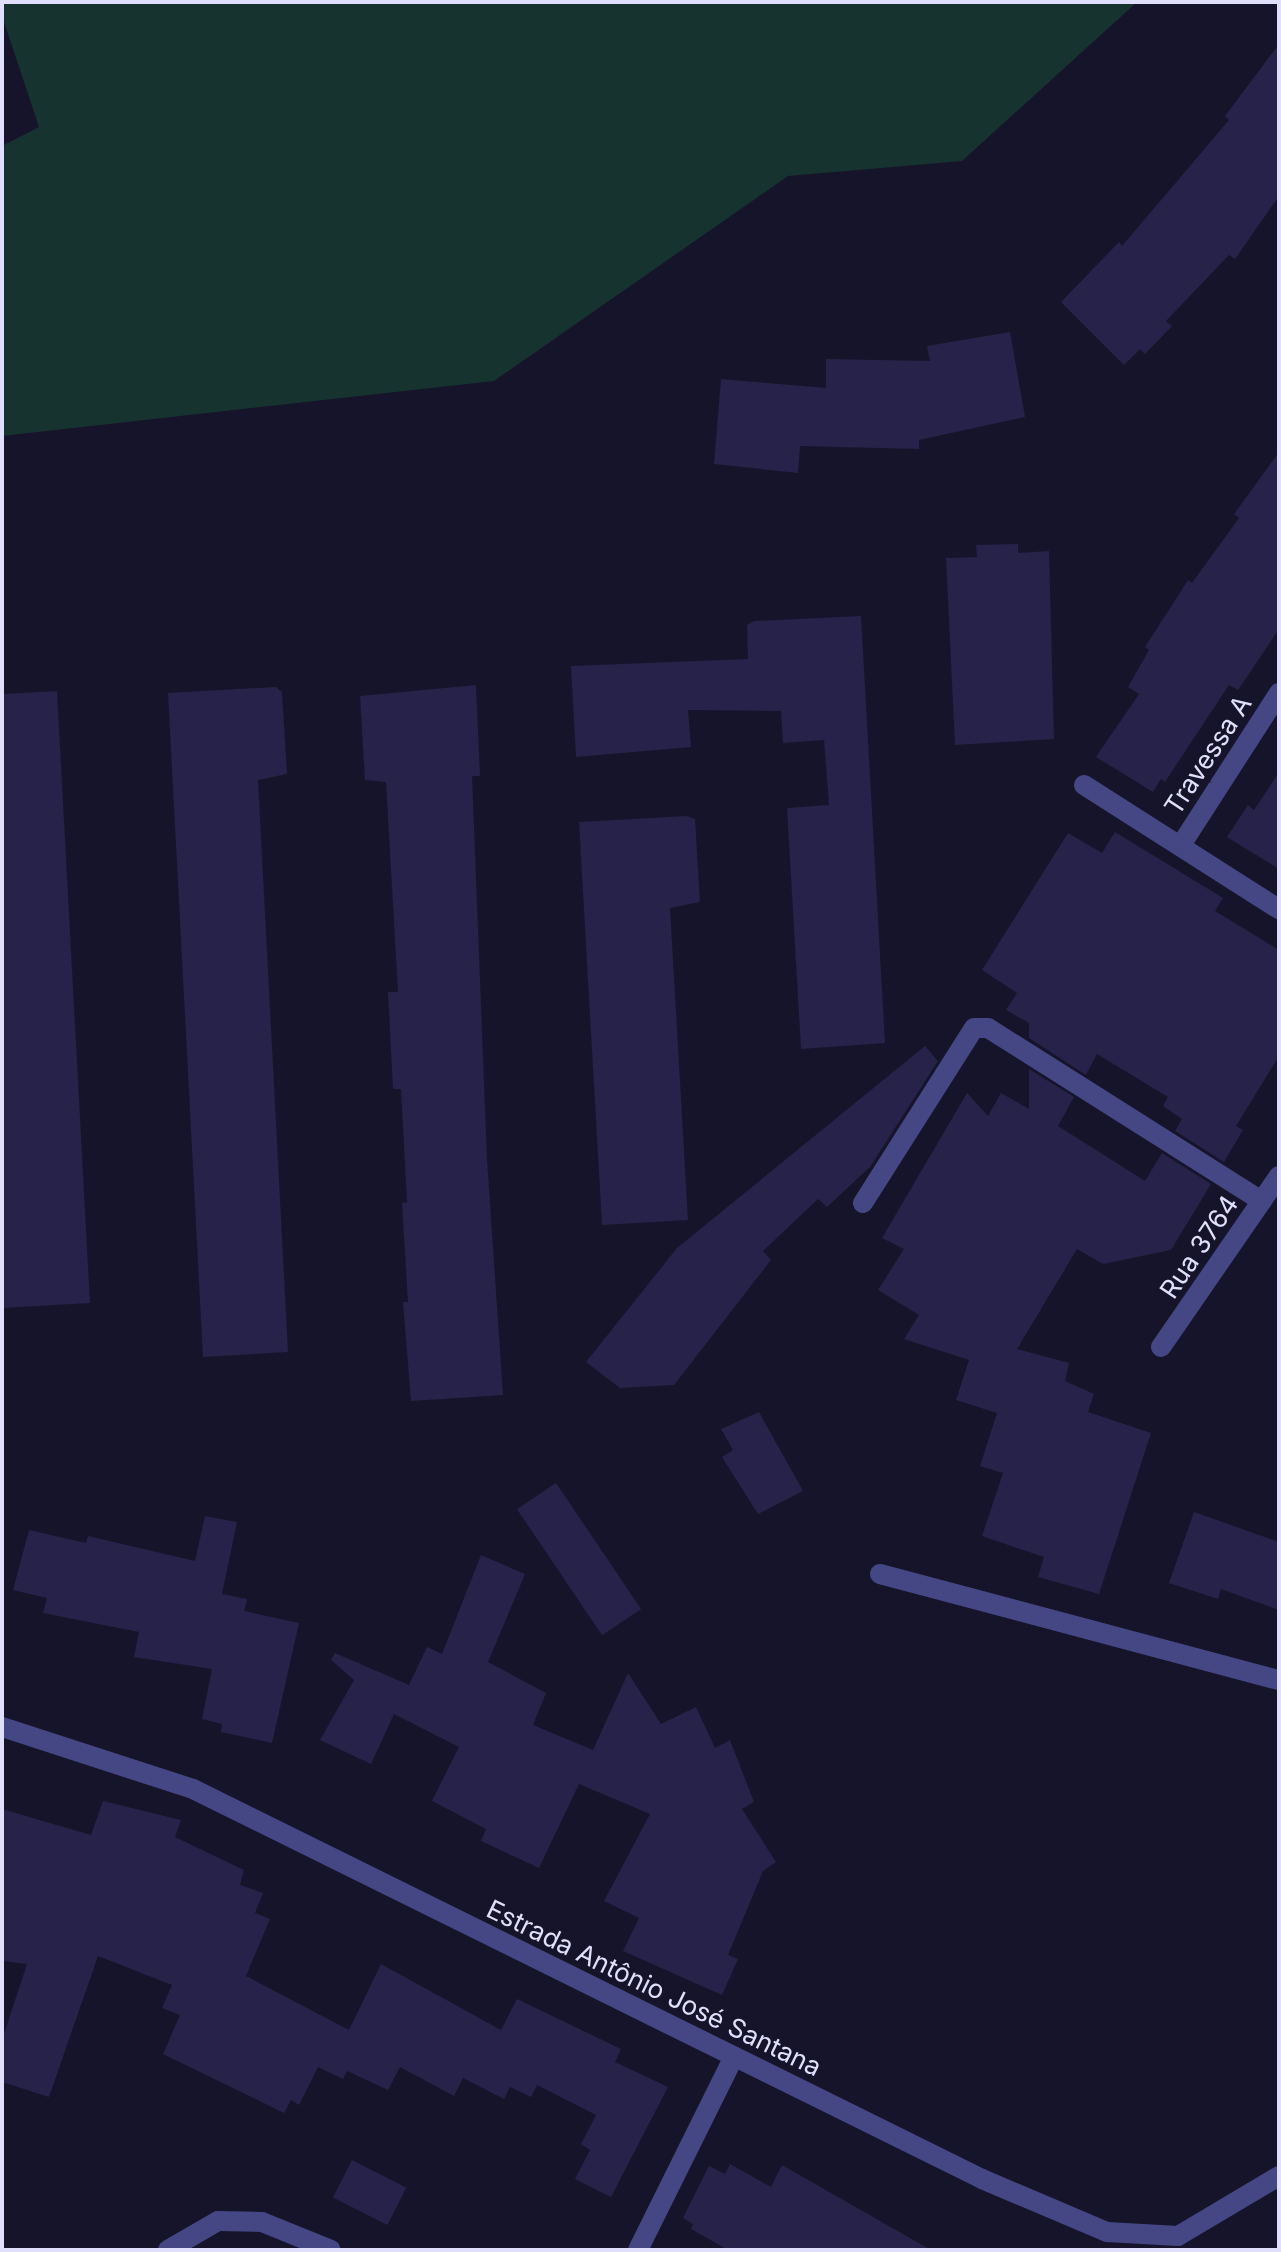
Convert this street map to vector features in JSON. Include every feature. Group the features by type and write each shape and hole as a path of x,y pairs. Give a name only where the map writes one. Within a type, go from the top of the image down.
{"street":[{"name":"Travessa A","path":"1181,845 1279,693"},
{"path":"1084,785 1279,909"},
{"path":"863,1203 974,1028 988,1028 1262,1201"},
{"name":"Rua 3764","path":"1161,1347 1279,1176"},
{"path":"880,1574 1279,1680"},
{"name":"Estrada Antônio José Santana","path":"2,1727 193,1789 982,2179 1107,2232 1183,2243 1279,2176"},
{"path":"638,2250 734,2057"},
{"path":"168,2250 218,2221 262,2222 331,2250"}],"green space":[{"path":"2,2 1137,2 962,161 788,176 494,381 2,436 2,146 39,127 2,16"}],"building":[{"path":"1279,44 1279,196 1235,259 1229,255 1166,321 1172,326 1145,354 1140,349 1124,365 1061,302 1119,242 1122,246 1229,120 1225,116"},
{"path":"1010,332 1025,417 919,440 919,449 800,446 798,473 714,464 721,379 826,388 826,359 930,361 927,346"},
{"path":"1279,452 1279,629 1238,690 1229,685 1165,782 1161,779 1153,792 1096,757 1139,694 1128,687 1149,650 1145,647 1188,580 1192,583 1239,518 1234,514"},
{"path":"1018,544 1018,553 1049,551 1054,739 955,745 946,558 977,557 976,545"},
{"path":"861,616 885,1043 801,1049 787,808 829,805 824,740 783,743 781,711 688,710 691,747 576,757 571,666 748,659 747,625 754,621"},
{"path":"476,685 480,776 472,776 487,1159 503,1395 411,1401 403,1302 408,1302 402,1203 407,1202 401,1089 393,1089 388,992 398,992 386,782 365,780 360,696"},
{"path":"276,687 282,692 287,774 258,780 288,1352 203,1357 168,693"},
{"path":"57,691 90,1303 3,1308 2,694"},
{"path":"1279,772 1279,869 1227,837 1248,805 1254,810"},
{"path":"687,816 695,819 700,902 670,908 688,1220 602,1225 579,822"},
{"path":"1115,832 1223,898 1215,911 1279,950 1279,1056 1236,1126 1243,1130 1224,1162 1175,1131 1182,1119 1163,1106 1168,1097 1097,1054 1086,1075 1029,1038 1029,1023 1006,1010 1017,993 982,970 1068,833 1102,853"},
{"path":"925,1046 938,1061 870,1167 827,1207 818,1199 763,1251 771,1260 674,1385 620,1388 586,1362 677,1248"},
{"path":"1029,1069 1074,1097 1058,1126 1145,1181 1162,1153 1211,1184 1171,1250 1103,1264 1077,1249 1017,1349 1069,1363 1065,1381 1094,1394 1088,1412 1151,1433 1099,1594 1038,1577 1044,1557 982,1536 1003,1473 980,1466 997,1413 956,1400 969,1360 904,1339 919,1315 878,1290 904,1249 882,1238 967,1093 988,1116 1001,1093 1029,1109"},
{"path":"759,1412 803,1491 758,1514 722,1457 733,1450 721,1429"},
{"path":"556,1483 641,1609 602,1635 517,1509"},
{"path":"1194,1512 1279,1542 1279,1610 1221,1589 1218,1599 1169,1583"},
{"path":"205,1516 237,1522 222,1594 247,1599 244,1611 299,1623 272,1743 221,1732 222,1724 202,1719 212,1669 134,1657 139,1632 43,1613 47,1598 13,1590 29,1530 86,1543 88,1536 195,1561"},
{"path":"481,1555 525,1574 488,1662 546,1693 533,1725 593,1750 628,1673 661,1724 696,1707 715,1748 730,1740 754,1802 742,1809 776,1862 763,1871 728,1955 738,1959 722,1995 623,1951 639,1918 604,1901 650,1814 579,1784 539,1868 481,1841 486,1829 432,1801 459,1747 394,1714 371,1764 320,1740 354,1680 331,1660 335,1653 409,1685 427,1647 442,1654"},
{"path":"103,1801 181,1820 175,1837 244,1870 240,1885 263,1893 255,1913 270,1919 246,1976 349,2030 381,1964 501,2030 517,1999 621,2049 615,2062 668,2087 611,2197 575,2179 590,2150 581,2144 596,2115 537,2085 531,2097 510,2087 504,2099 463,2078 454,2096 400,2067 388,2090 347,2071 343,2079 318,2067 299,2105 291,2100 284,2113 163,2054 180,2015 162,2008 172,1985 98,1956 49,2097 2,2082 2,2040 27,1964 2,1961 2,1809 91,1835"},
{"path":"352,2160 406,2188 387,2225 333,2197"},
{"path":"730,2164 771,2187 782,2165 931,2250 728,2250 691,2229 693,2224 683,2218 709,2166 725,2174"}]}
